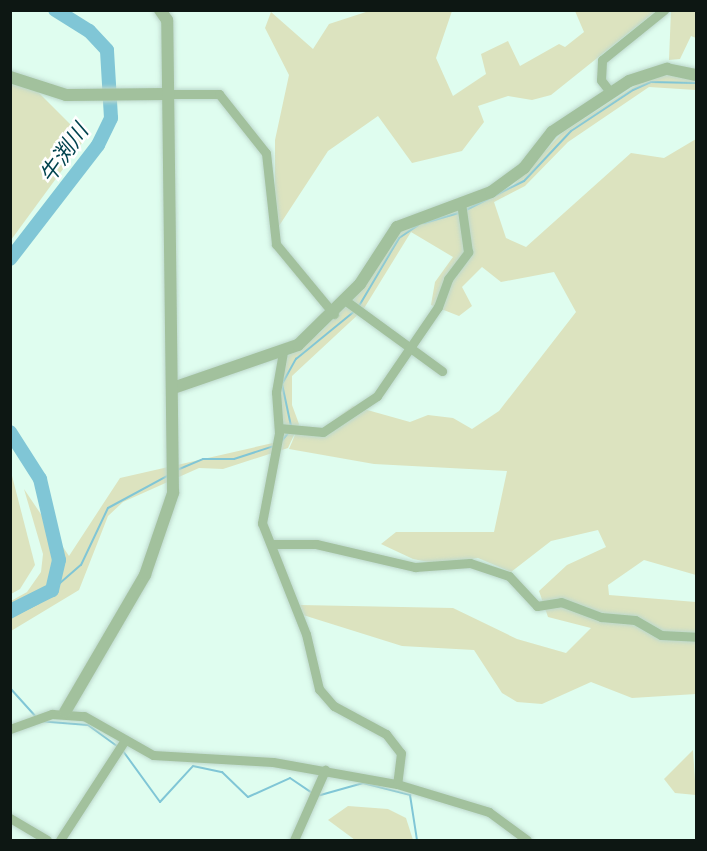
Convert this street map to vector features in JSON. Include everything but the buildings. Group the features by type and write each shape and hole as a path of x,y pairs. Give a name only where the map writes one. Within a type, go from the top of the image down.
{"street":[{"path":"611,93 602,80 602,60 664,10"},
{"path":"66,712 163,535 173,493 173,388 164,14"},
{"path":"173,388 283,352 334,314 346,301 397,226 461,203 517,175 552,132 611,93 648,73 696,75"},
{"path":"10,76 50,92 104,98 167,94 219,94 266,153 276,244 334,314"},
{"path":"279,428 323,432 377,396 411,348 468,252 466,221 461,203"},
{"path":"346,301 442,371"},
{"path":"283,352 276,392 279,428 262,523 306,634 319,688 334,706 386,734 401,753 397,784"},
{"path":"272,544 316,544 416,567 470,563 509,576 537,606 561,602 601,617 635,620 661,635 696,637"},
{"path":"10,729 66,712 101,722 125,740 163,758 325,770 397,784 489,812 527,840"},
{"path":"60,840 125,740"},
{"path":"294,840 325,770"},
{"path":"10,818 47,840"}],"green space":[{"path":"671,10 696,11 696,38 691,36 680,59 669,60"},
{"path":"369,11 452,11 436,58 453,96 486,74 481,54 508,41 520,66 559,44 565,47 584,32 575,11 656,11 551,95 532,100 508,96 478,106 484,122 462,151 412,163 378,116 328,151 275,232 275,140 289,75 265,28 271,12 313,49 329,24"},
{"path":"665,75 696,79 696,90 649,87 568,142 525,186 494,202 506,238 526,247 631,153 664,158 696,139 696,575 644,560 608,585 609,595 696,602 696,694 632,698 591,682 542,704 517,702 502,693 474,650 402,646 303,615 300,605 453,608 517,639 566,653 591,628 548,617 539,591 567,565 606,547 598,530 551,541 511,572 478,558 439,564 413,559 381,544 396,532 494,532 507,471 374,464 289,449 298,428 322,429 353,406 410,422 428,415 453,418 472,429 499,411 576,312 554,272 501,282 482,267 462,287 472,306 459,316 431,305 435,282 453,257 411,232 363,310 292,376 292,405 299,424 288,448 223,469 199,468 123,502 108,516 79,590 11,631 11,601 27,592 41,572 43,554 24,489 69,556 120,478 273,443 280,436 278,391 286,357 320,333 364,286 392,235 510,189 562,133 646,79"},
{"path":"11,78 33,87 85,139 11,240"},
{"path":"10,468 35,565 20,589 11,594"},
{"path":"693,750 696,795 675,793 664,779"},
{"path":"348,806 388,809 406,818 413,840 355,840 328,820"}],"water":[{"path":"52,590 39,604 11,619 11,609"}],"waterway":[{"name":"牛渕川","path":"10,259 98,145 111,118 107,50 89,31 55,10"},
{"path":"464,211 524,181 571,131 633,90 651,82 696,83"},
{"path":"424,223 459,213"},
{"path":"359,306 399,238 418,225"},
{"path":"291,426 282,384 296,359 356,310"},
{"name":"牛渕川","path":"10,432 40,479 59,560 52,590 10,611"},
{"path":"280,443 289,432"},
{"path":"177,470 203,459 234,459 272,447"},
{"path":"52,590 81,565 108,508 167,476"},
{"path":"10,688 35,716"},
{"path":"38,721 88,725 118,747"},
{"path":"123,751 160,802 193,766 222,772 248,797 290,778 312,793"},
{"path":"317,796 363,783 410,795 417,840"}]}
